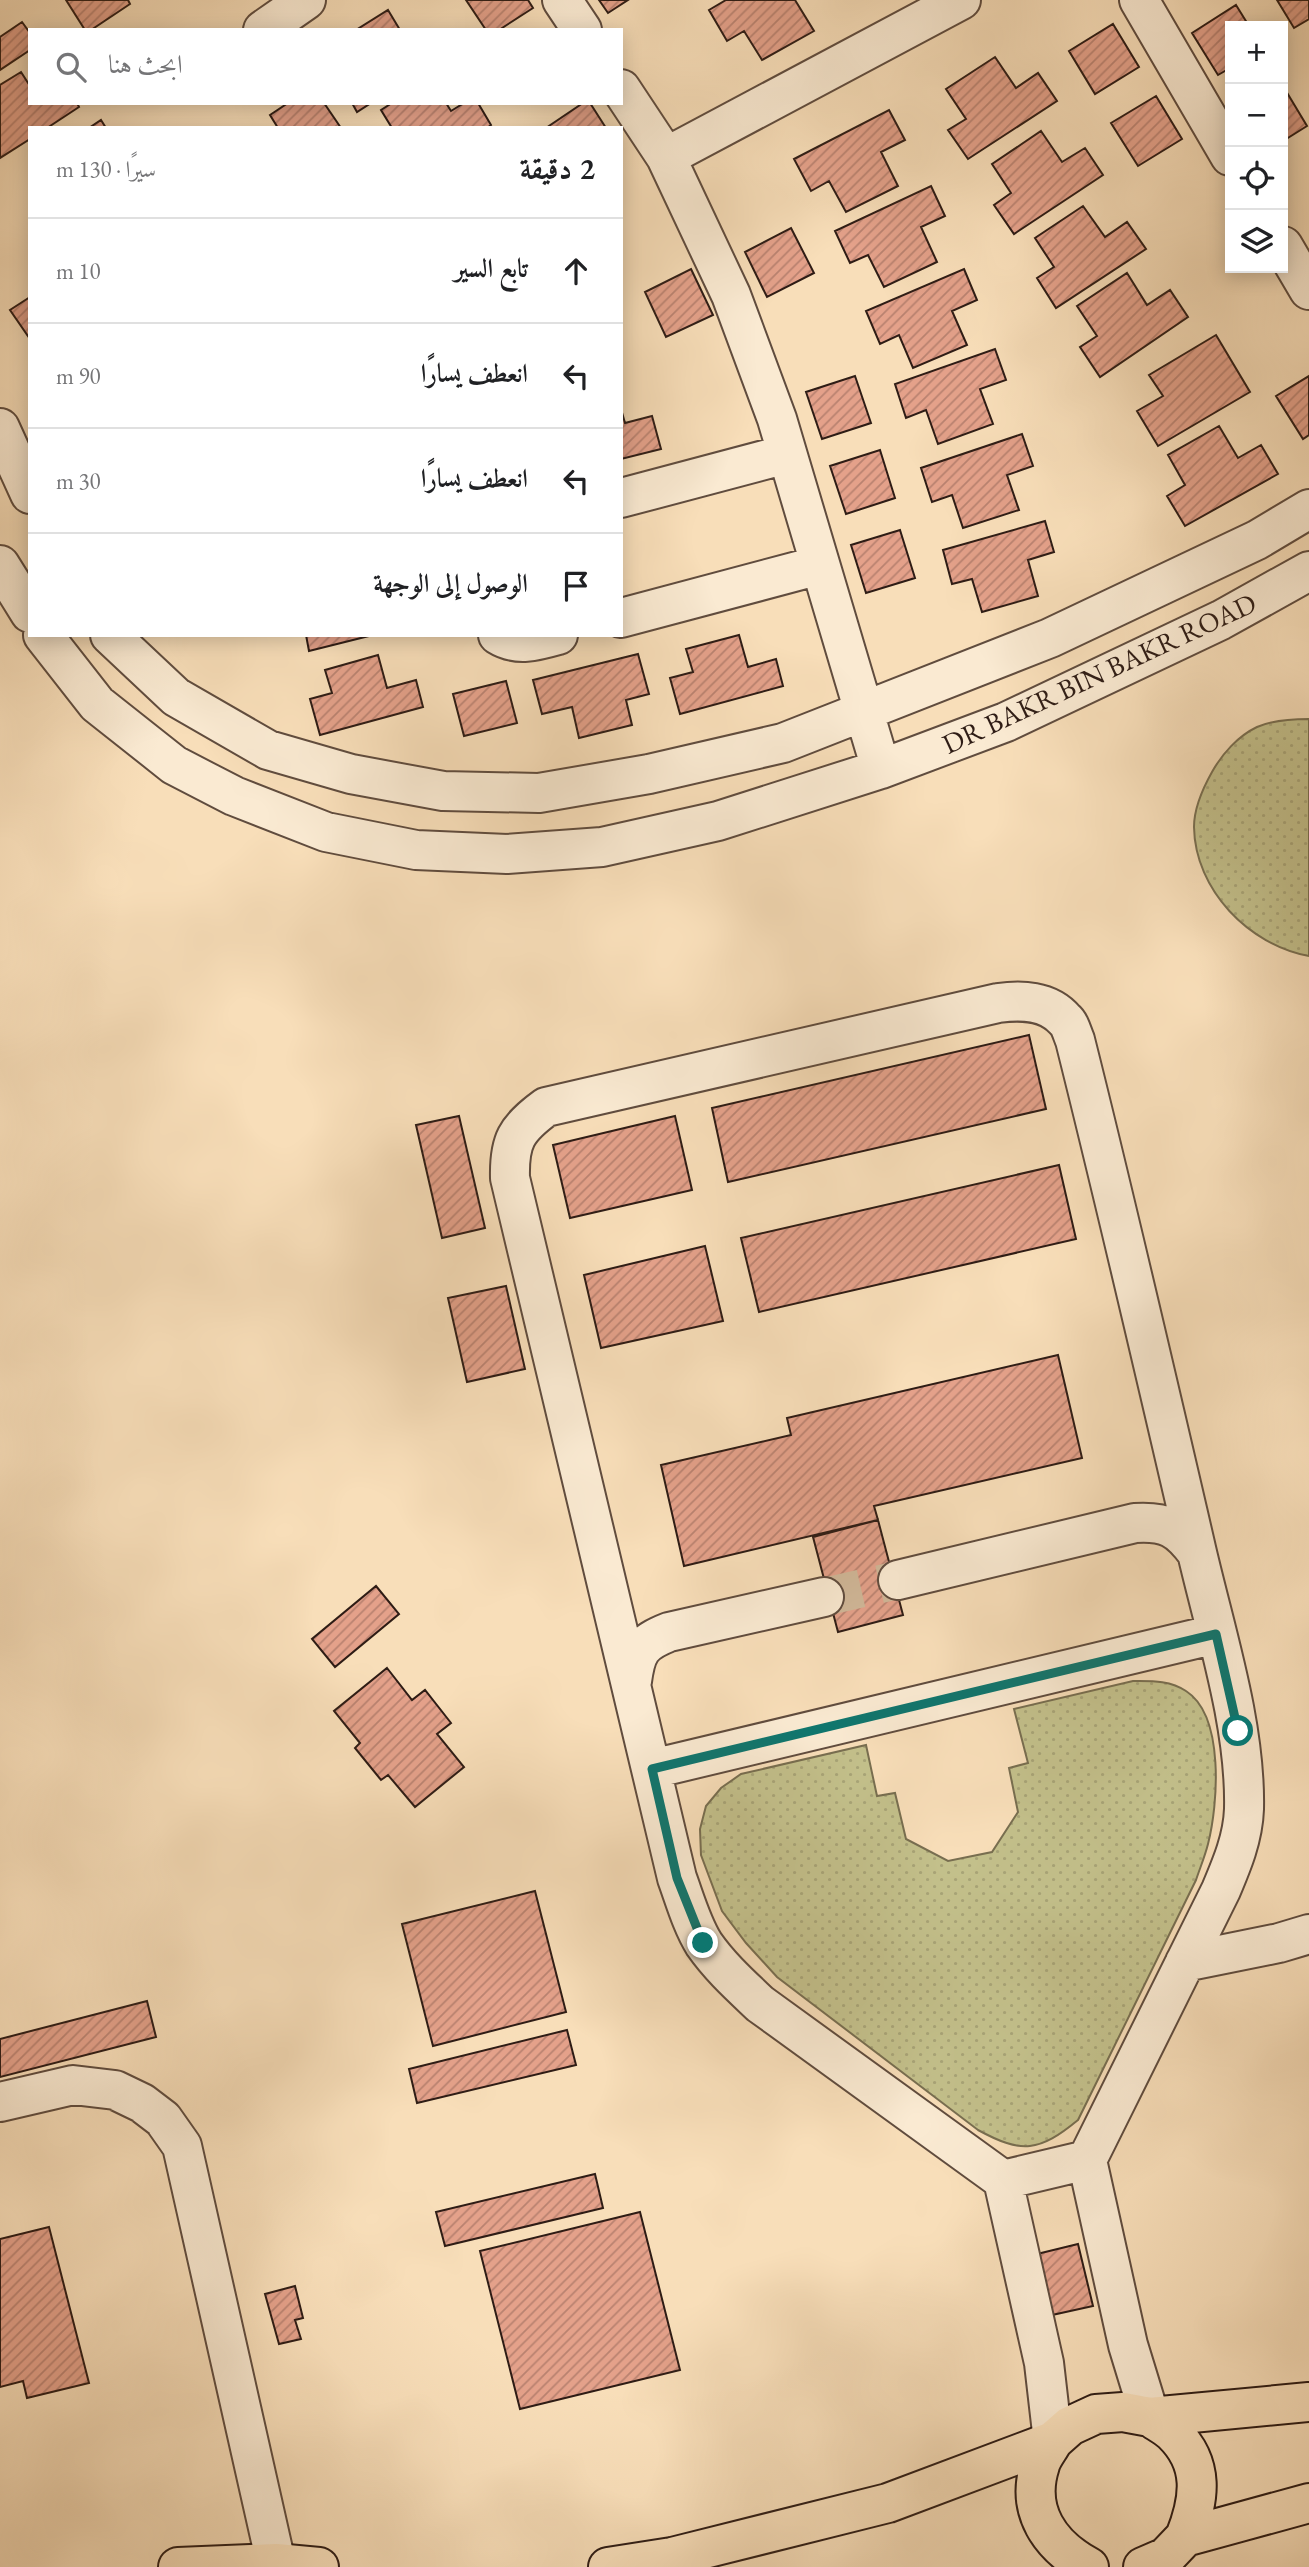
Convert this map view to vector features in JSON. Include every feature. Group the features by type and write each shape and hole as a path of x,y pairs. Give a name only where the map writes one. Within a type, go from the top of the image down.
{"main road":[{"path":"1089,2567 1068,2556 1050,2537 1039,2514 1035,2488 1040,2463 1053,2441 1070,2426 1096,2414 1123,2412 1150,2417 1309,2402"},
{"path":"1143,2567 1166,2557 1185,2537 1196,2510 1197,2482 1189,2456 1173,2433 1150,2417"},
{"path":"608,2567 672,2557 888,2503 1053,2441"},
{"path":"1185,2537 1309,2503"},
{"path":"178,2567 319,2567"}],"street":[{"path":"266,28 306,0"},
{"path":"562,0 581,28"},
{"path":"666,157 961,0"},
{"path":"1139,0 1225,147"},
{"path":"623,92 666,157 731,295 777,419 881,769"},
{"path":"1288,254 1309,290"},
{"path":"0,428 28,490"},
{"path":"623,497 787,454"},
{"path":"112,637 176,697 268,750 351,774 443,791 539,793 649,774 783,743 1050,638 1257,540 1309,509"},
{"path":"0,565 28,611"},
{"path":"623,617 820,565"},
{"name":"DR BAKR BIN BAKR ROAD","path":"45,637 97,704 174,765 234,796 326,832 416,850 507,854 602,847 718,821 881,769 1006,722 1222,620 1309,571"},
{"path":"501,637 508,641 532,642 551,637"},
{"path":"1053,2441 1044,2363 1003,2180 760,2004 729,1975 703,1943 687,1907 677,1878 510,1178 514,1138 528,1120 546,1107 998,1003 1023,1000 1048,1007 1066,1020 1075,1040 1128,1251 1238,1731 1244,1811 1236,1853 1087,2160 1128,2345 1150,2417"},
{"path":"898,1580 1135,1523 1168,1525 1184,1536 1197,1553"},
{"path":"632,1681 635,1662 641,1648 651,1639 669,1632 824,1597"},
{"path":"652,1769 1216,1634"},
{"path":"1185,1962 1279,1943 1309,1934"},
{"path":"0,2102 72,2085 115,2090 142,2103 163,2119 182,2146 276,2565"},
{"path":"1003,2180 1087,2160"}],"shaded area":[{"path":"1309,719 1309,956 1266,940 1229,911 1204,872 1197,850 1194,820 1205,785 1237,740 1263,725 1282,720"},
{"path":"1133,1681 1160,1682 1180,1687 1199,1703 1207,1720 1213,1740 1216,1785 1207,1848 1196,1880 1078,2120 1041,2144 1019,2146 1007,2143 978,2130 777,1977 746,1943 722,1911 701,1855 700,1829 706,1806 721,1788 741,1774 866,1745 877,1796 895,1793 906,1839 948,1861 992,1852 1018,1812 1009,1768 1028,1763 1014,1709"}],"building":[{"path":"66,0 128,0 130,4 94,28 84,28"},
{"path":"466,0 528,0 533,8 502,28 485,28"},
{"path":"599,0 628,0 608,13"},
{"path":"726,0 795,0 814,31 762,60 744,31 727,41 709,10"},
{"path":"1277,0 1309,0 1309,19 1294,28"},
{"path":"1236,5 1246,21 1225,21 1225,71 1218,75 1192,33"},
{"path":"388,10 399,28 359,28"},
{"path":"22,22 28,30 28,51 0,70 0,37"},
{"path":"1113,24 1139,67 1095,94 1069,51"},
{"path":"995,57 1016,88 1038,73 1057,101 968,159 948,130 966,119 946,89"},
{"path":"21,72 28,83 28,105 79,107 50,126 28,126 28,140 0,158 0,85"},
{"path":"1288,94 1307,126 1288,138"},
{"path":"1156,96 1182,139 1138,166 1111,123"},
{"path":"285,105 325,105 340,126 277,126 270,115"},
{"path":"353,105 368,105 357,112"},
{"path":"389,105 447,105 451,111 461,105 479,105 491,125 391,126 381,110"},
{"path":"580,105 591,105 605,126 549,126"},
{"path":"889,110 905,140 881,152 898,186 846,212 829,181 811,191 794,159"},
{"path":"101,120 105,126 92,126"},
{"path":"1041,131 1062,162 1085,148 1103,175 1014,234 994,205 1011,193 992,164"},
{"path":"931,186 945,216 921,227 937,262 884,287 868,255 850,263 835,231"},
{"path":"1083,206 1105,237 1127,222 1146,249 1056,308 1037,278 1054,267 1035,238"},
{"path":"791,228 814,273 767,297 745,252"},
{"path":"691,269 713,315 666,337 645,292"},
{"path":"964,269 977,300 952,311 967,345 913,368 899,335 880,344 866,311"},
{"path":"1127,273 1147,305 1170,290 1188,317 1100,377 1080,347 1097,336 1077,306"},
{"path":"28,298 28,336 10,310"},
{"path":"1216,335 1250,392 1158,446 1137,411 1163,396 1149,375"},
{"path":"995,349 1006,380 980,389 993,424 938,444 926,410 906,418 895,384"},
{"path":"855,376 871,423 822,439 806,392"},
{"path":"1309,376 1309,435 1303,439 1276,396"},
{"path":"623,416 625,423 652,416 661,449 623,458"},
{"path":"1219,426 1238,458 1261,445 1278,474 1185,526 1167,496 1185,485 1168,455"},
{"path":"1022,434 1033,466 1007,475 1019,510 963,528 952,495 932,502 921,468"},
{"path":"880,450 895,498 846,514 830,466"},
{"path":"1045,521 1054,552 1028,560 1038,596 982,612 972,579 952,584 943,550"},
{"path":"900,530 915,578 866,593 851,545"},
{"path":"739,635 748,667 776,659 783,686 680,714 670,678 693,672 686,649"},
{"path":"306,637 365,637 309,651"},
{"path":"638,654 649,694 626,700 632,725 579,738 572,707 542,714 533,680"},
{"path":"378,655 387,688 416,680 423,707 320,735 310,699 332,693 325,670"},
{"path":"506,681 517,723 464,736 453,694"},
{"path":"1029,1035 1046,1109 728,1182 712,1108"},
{"path":"459,1116 485,1228 442,1238 416,1125"},
{"path":"675,1116 692,1190 570,1218 553,1145"},
{"path":"1059,1165 1076,1239 759,1312 741,1238"},
{"path":"705,1246 723,1321 601,1348 584,1275"},
{"path":"506,1286 525,1369 467,1382 448,1298"},
{"path":"1058,1355 1082,1458 874,1506 878,1520 684,1566 661,1465 791,1435 787,1418"},
{"path":"878,1520 903,1615 838,1632 813,1537"},
{"path":"376,1586 399,1614 335,1667 312,1639"},
{"path":"387,1668 412,1700 425,1690 451,1723 437,1734 464,1767 415,1807 388,1775 381,1780 355,1748 360,1743 334,1711"},
{"path":"535,1891 566,2012 433,2046 402,1924"},
{"path":"147,2001 156,2037 0,2077 0,2039"},
{"path":"567,2030 576,2065 417,2103 409,2069"},
{"path":"595,2174 603,2208 445,2246 436,2212"},
{"path":"640,2212 680,2370 520,2409 480,2251"},
{"path":"49,2227 89,2383 27,2398 23,2381 0,2387 0,2239"},
{"path":"1078,2244 1093,2306 1052,2315 1037,2254"},
{"path":"295,2286 303,2318 295,2320 301,2339 279,2344 265,2294"}],"tunnel":[{"path":"824,1597 898,1580"}],"route":[{"path":"703,1943 677,1878 652,1769 1216,1634 1238,1731"}]}
